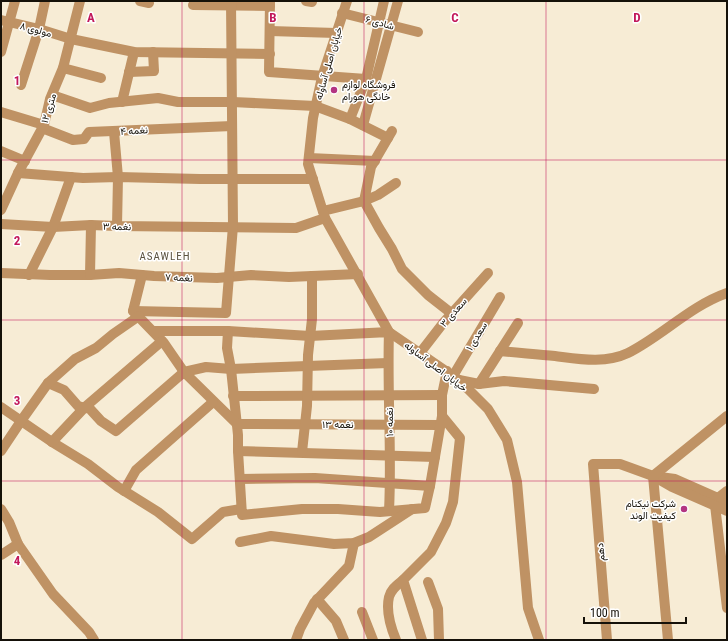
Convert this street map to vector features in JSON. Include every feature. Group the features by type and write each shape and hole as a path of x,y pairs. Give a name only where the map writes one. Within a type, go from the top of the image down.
{"street":[{"path":"1,52 5,21 16,1"},
{"path":"21,85 39,29 45,1"},
{"name":"۱۲ متری","path":"1,210 18,173 43,126 52,95 63,68 80,1"},
{"name":"خیابان اصلی آساوله","path":"347,1 322,77 315,106 308,164 324,214 389,332 453,376 488,409 507,440 517,482 528,608 539,640"},
{"path":"350,119 366,79 384,1"},
{"path":"363,125 398,1"},
{"path":"136,313 226,313 233,226 231,3"},
{"path":"193,5 270,3 269,72 366,79"},
{"name":"شادی ۶","path":"342,13 418,32"},
{"name":"مولوی ۸","path":"5,21 39,29 71,39 134,52 270,54"},
{"path":"270,31 336,33"},
{"path":"122,102 134,52"},
{"path":"129,72 154,71 153,52"},
{"path":"63,68 101,78"},
{"path":"52,95 90,108 109,103 158,98 178,102 232,102 315,106 390,135 371,167 364,201 402,269 428,295 451,313"},
{"path":"1,112 43,126"},
{"name":"نغمه ۴","path":"43,126 73,140 84,139 88,132 232,126"},
{"path":"114,132 118,176 117,226"},
{"path":"1,151 25,161"},
{"path":"309,158 375,161"},
{"path":"18,173 71,177 118,176 200,179 313,179"},
{"path":"29,275 53,227 71,177"},
{"path":"233,226 296,228 324,214 378,195 396,183"},
{"name":"نغمه ۳","path":"1,224 53,227 91,225 233,226"},
{"path":"90,275 91,225"},
{"name":"نغمه ۷","path":"1,273 29,275 90,275 120,273 217,278 229,276 312,276 358,274"},
{"name":"سعدی ۳","path":"420,353 451,313 488,273"},
{"path":"1,451 48,383 75,359 96,348 136,313 142,275"},
{"path":"302,452 308,396 308,365 312,319 312,276"},
{"path":"500,351 591,360 611,359 627,353 694,310 727,293"},
{"name":"سعدی ۱","path":"453,376 500,297"},
{"path":"136,313 162,341 177,360 184,372 237,424"},
{"path":"479,384 518,323"},
{"path":"153,331 228,331 310,336 389,332"},
{"path":"228,331 227,348 231,369 237,424 242,515 302,509 389,511 425,508 441,420 442,394 453,376 479,384 504,381 594,389"},
{"name":"نغمه ۱۰","path":"389,332 389,511"},
{"path":"52,442 85,408 162,341"},
{"path":"48,383 64,390 78,406 90,409 101,421 116,431 184,372 206,367 231,369 388,363"},
{"path":"234,396 442,394"},
{"path":"124,491 136,470 213,402"},
{"path":"1,407 52,442 88,464 124,491 158,512 192,539 223,512 241,509"},
{"path":"652,476 727,416"},
{"path":"396,640 389,615 389,596 394,588 431,552 446,523 453,502 460,438 441,420"},
{"name":"نغمه ۱۳","path":"237,424 389,424 441,420"},
{"path":"238,451 435,456"},
{"name":"دهم","path":"607,637 593,464 620,464 652,476"},
{"path":"652,476 675,479 720,502 727,511"},
{"path":"652,476 668,640"},
{"path":"240,479 315,478 430,486"},
{"path":"727,491 720,502 727,608"},
{"path":"240,542 271,536 334,544 354,543 369,536 412,509"},
{"path":"2,511 9,522 18,544 53,594 89,632 94,640"},
{"path":"296,640 300,629 317,599 349,566 354,543"},
{"path":"1,555 18,544"},
{"path":"403,580 422,640"},
{"path":"428,582 438,609 439,640"},
{"path":"317,599 336,621 344,640"},
{"path":"362,612 373,640"},
{"path":"607,637 617,640"}],"place":[{"name":"فروشگاه لوازم خانگی هورام","path":"334,90"},
{"name":"شرکت نیکنام کیفیت الوند","path":"684,509"}],"district":[{"name":"ASAWLEH","path":"165,256"}]}
